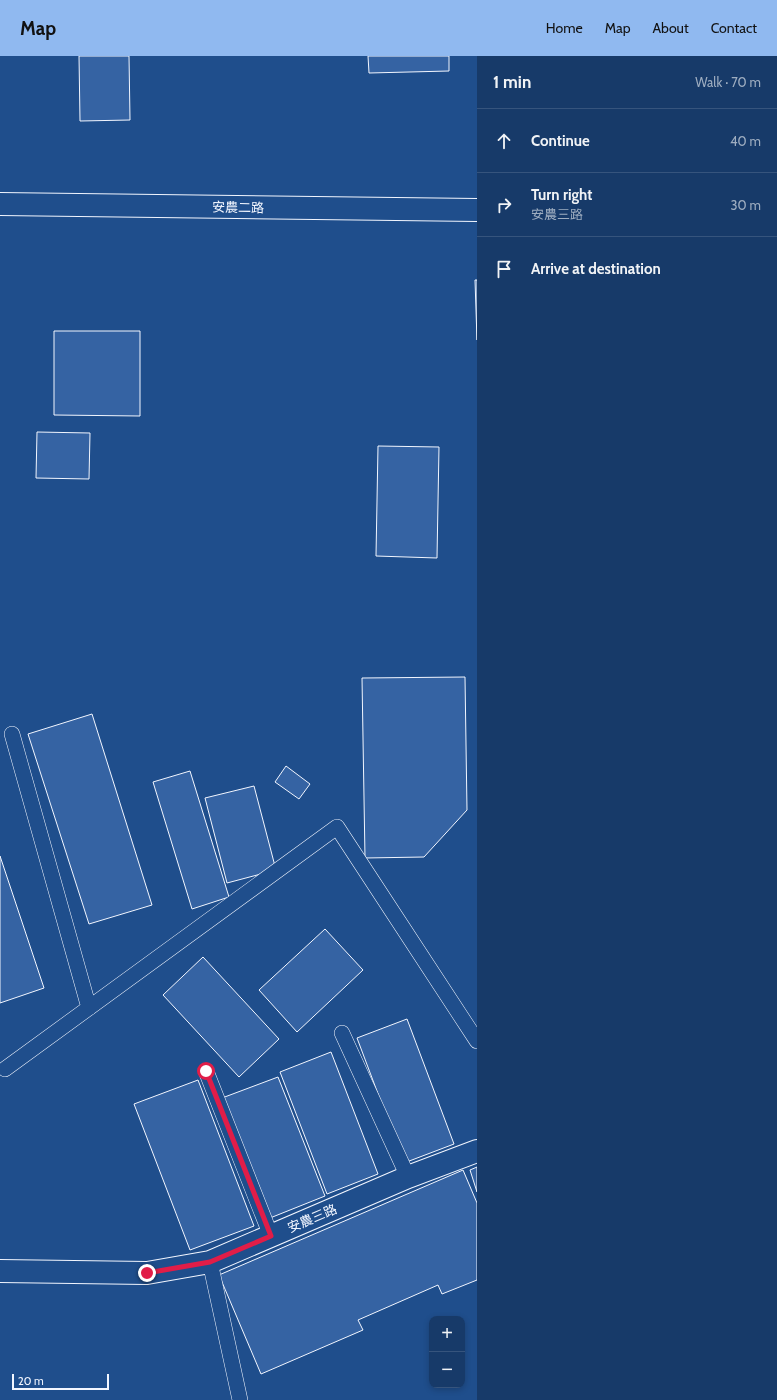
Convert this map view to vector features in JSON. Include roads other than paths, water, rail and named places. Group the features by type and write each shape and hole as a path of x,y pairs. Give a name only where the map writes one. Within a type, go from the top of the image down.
{"street":[{"name":"安農二路","path":"0,204 477,210"},
{"name":"安農三路","path":"0,1271 147,1273 210,1262 408,1177 477,1151"}],"lane":[{"path":"12,734 89,1008"},
{"path":"5,1069 337,827 477,1041"},
{"path":"342,1034 408,1177"},
{"path":"206,1071 271,1236"},
{"path":"210,1262 240,1400"}]}
